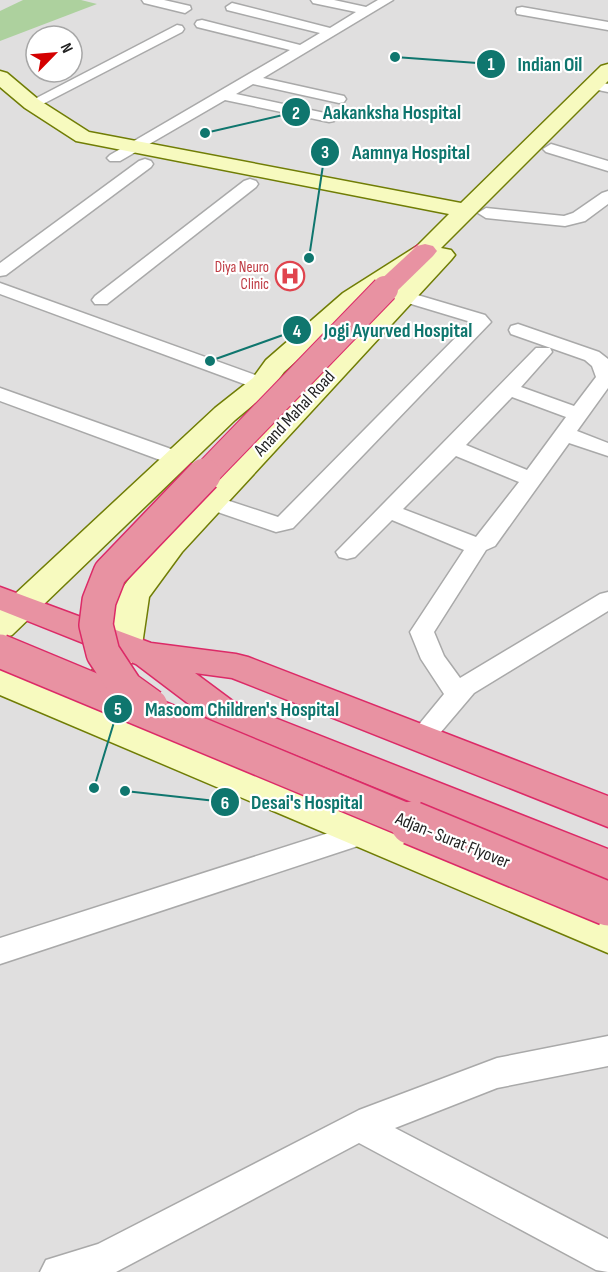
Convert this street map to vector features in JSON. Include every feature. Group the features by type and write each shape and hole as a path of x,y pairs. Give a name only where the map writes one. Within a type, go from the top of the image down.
{"highway":[{"path":"182,728 126,687 103,653 96,625 99,601 110,573 395,292 425,251"},
{"path":"7,610 136,650 236,666 608,812"},
{"name":"Adjan- Surat Flyover","path":"136,650 222,711 608,867"},
{"name":"Adjan- Surat Flyover","path":"0,651 608,904"}],"main road":[{"path":"0,77 32,104 83,137 145,164 382,209 466,216"},
{"name":"Anand Mahal Road","path":"466,216 551,149 604,84"},
{"name":"Anand Mahal Road","path":"83,715 136,650 133,595 171,545 395,292 466,216 604,84"},
{"path":"0,103 36,131"},
{"path":"54,142 63,147 123,153 466,216"},
{"path":"7,610 93,537 225,414 262,384 275,366 352,298 425,251 466,216"},
{"path":"0,681 608,936"}],"street":[{"path":"148,0 185,9"},
{"path":"317,0 368,11"},
{"path":"123,153 387,0"},
{"path":"232,7 332,32"},
{"path":"522,11 608,26"},
{"path":"202,24 301,49"},
{"path":"32,104 177,29"},
{"path":"250,79 339,99"},
{"path":"221,95 329,118"},
{"path":"551,149 608,166"},
{"path":"0,271 145,164"},
{"path":"101,300 250,184"},
{"path":"466,216 565,221 579,217 608,196"},
{"path":"0,288 262,384"},
{"path":"211,502 276,525 285,523 482,322 479,319 395,292"},
{"path":"458,694 433,659 422,632 478,545 487,541 579,414 601,396 606,376 601,363 579,350 518,330"},
{"path":"347,552 453,447 543,352"},
{"path":"509,389 579,414"},
{"path":"0,394 178,459"},
{"path":"565,434 608,450"},
{"path":"453,447 532,480"},
{"path":"389,511 466,543 478,545"},
{"path":"420,739 458,694 480,676 608,600"},
{"path":"0,951 363,833"},
{"path":"58,1272 102,1260 359,1126 496,1072 608,1051"},
{"path":"359,1126 608,1258"}],"shaded area":[{"path":"0,0 608,0 608,1272 0,1272"}],"green space":[{"path":"23,0 81,0 97,4 45,24 24,24 24,32 0,41 0,11"}],"place":[{"name":"Indian Oil","path":"395,57"},
{"name":"Aakanksha Hospital","path":"205,133"},
{"name":"Aamnya Hospital","path":"309,258"},
{"name":"Diya Neuro Clinic","path":"290,276"},
{"name":"Jogi Ayurved Hospital","path":"210,361"},
{"name":"Masoom Children's Hospital","path":"94,788"},
{"name":"Desai's Hospital","path":"125,791"}]}
